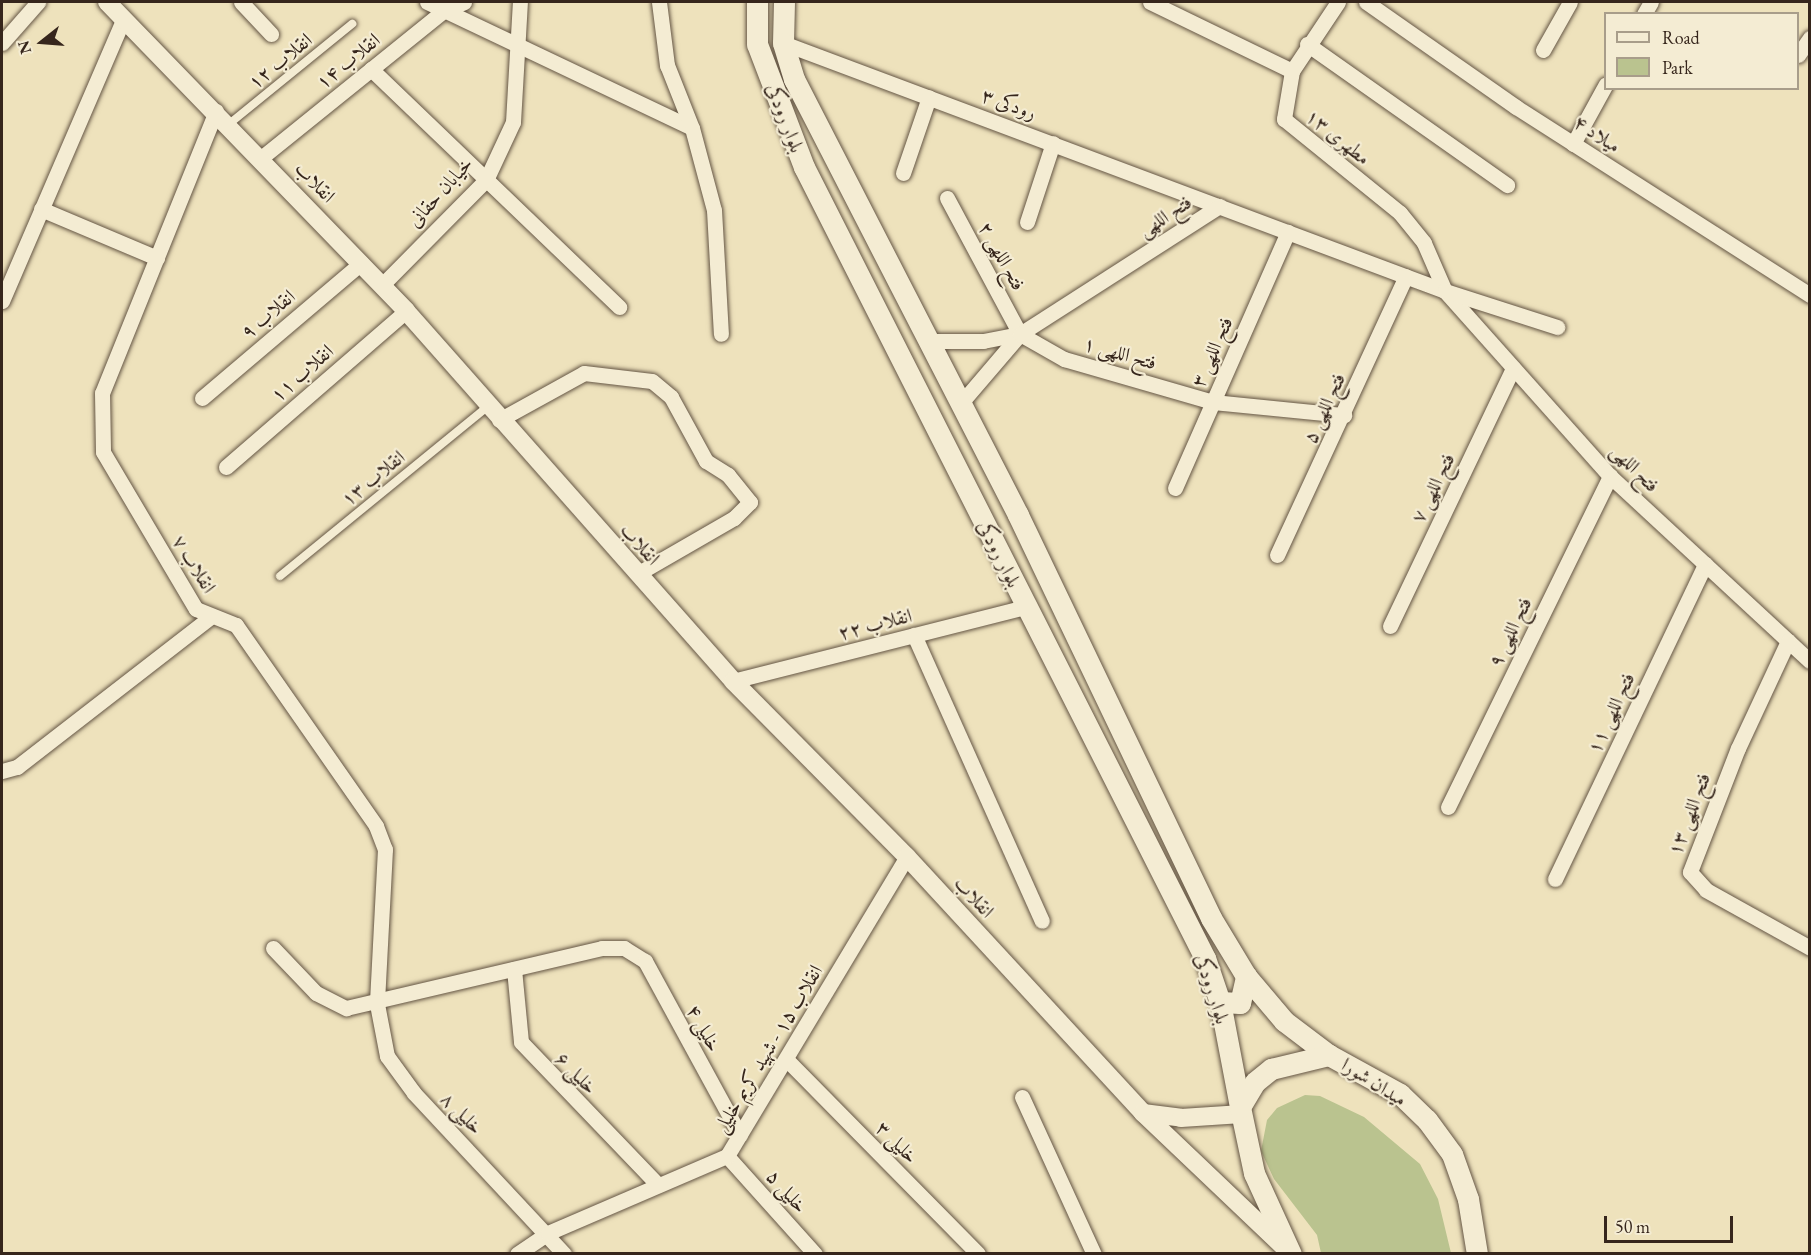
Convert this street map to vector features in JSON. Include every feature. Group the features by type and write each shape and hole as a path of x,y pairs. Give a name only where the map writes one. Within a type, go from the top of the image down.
{"main road":[{"name":"بلوار رودکی","path":"757,2 757,44 804,167 1205,958 1220,1002 1241,1110"},
{"name":"بلوار رودکی","path":"784,2 783,43 794,79 961,403 1211,918 1245,976 1284,1021 1329,1055"},
{"path":"1220,1002 1240,1003 1245,976"},
{"name":"میدان شورا","path":"1241,1110 1255,1082 1271,1069 1329,1055 1400,1094 1452,1154 1468,1199 1477,1254"},
{"path":"1241,1110 1254,1173 1291,1254"}],"street":[{"path":"2,43 38,2"},
{"name":"انقلاب","path":"107,2 222,117 382,285 493,413 734,681 906,856 1143,1113 1291,1254"},
{"path":"241,2 271,34"},
{"path":"427,2 692,128"},
{"name":"انقلاب ۱۴","path":"261,158 443,11 464,2"},
{"name":"خیابان حقانی","path":"382,285 486,180 513,122 514,44 520,2"},
{"path":"659,2 667,65 692,128 714,210 721,334"},
{"path":"1150,2 1292,71"},
{"name":"مطهری ۱۳","path":"1338,2 1306,44 1292,71 1284,119 1400,213 1424,243 1445,291"},
{"name":"میلاد ۴","path":"1366,2 1573,144 1809,295"},
{"path":"1543,50 1570,2"},
{"path":"2,301 124,18"},
{"path":"1799,52 1809,38"},
{"name":"رودکی ۳","path":"783,43 1219,206"},
{"path":"1306,44 1506,185"},
{"path":"371,69 619,307"},
{"path":"1573,144 1604,86"},
{"path":"903,173 929,97"},
{"name":"انقلاب ۷","path":"222,117 157,258 102,393 99,429 116,476 196,609 209,618 236,625 376,826 385,849 377,1004"},
{"path":"1027,222 1053,143"},
{"name":"فتح اللهی ۲","path":"947,198 1020,334"},
{"name":"فتح اللهی","path":"1020,334 1219,206 1445,291 1557,327"},
{"path":"41,209 157,258"},
{"name":"فتح اللهی ۳","path":"1175,488 1288,232"},
{"name":"انقلاب ۹","path":"202,398 361,263"},
{"name":"فتح اللهی ۵","path":"1277,555 1344,416 1406,276"},
{"name":"فتح اللهی","path":"1445,291 1610,476 1809,661"},
{"name":"انقلاب ۱۱","path":"226,467 406,311"},
{"path":"929,341 983,341 1020,334"},
{"path":"961,403 1020,334"},
{"name":"فتح اللهی ۱","path":"1020,334 1064,359 1213,402 1344,416"},
{"name":"فتح اللهی ۷","path":"1390,626 1513,368"},
{"path":"493,413 584,373 652,381 671,398 706,461 728,475 750,502 734,518 637,574"},
{"name":"فتح اللهی ۹","path":"1448,807 1610,476"},
{"name":"فتح اللهی ۱۱","path":"1555,879 1705,564"},
{"name":"انقلاب ۲۲","path":"734,681 1026,607"},
{"path":"2,771 17,767 209,618"},
{"path":"914,635 1042,921"},
{"name":"فتح اللهی ۱۳","path":"1788,641 1690,872 1706,890 1809,948"},
{"name":"انقلاب ۱۵ - شهید کریم خلیلی","path":"517,1254 548,1233 656,1182 728,1156 906,856"},
{"path":"273,948 332,1002 346,1008 377,1004 514,969"},
{"name":"خلیلی ۴","path":"514,969 602,948 624,948 645,962 740,1136"},
{"name":"خلیلی ۶","path":"514,969 521,1042 656,1182"},
{"name":"خلیلی ۸","path":"377,1004 387,1056 414,1093 548,1233 564,1254"},
{"name":"خلیلی ۳","path":"787,1060 978,1254"},
{"path":"1022,1098 1094,1254"},
{"path":"1143,1113 1181,1118 1241,1110"},
{"name":"خلیلی ۵","path":"728,1156 815,1254"}],"lane":[{"name":"انقلاب ۱۲","path":"222,117 352,24"},
{"name":"انقلاب ۱۳","path":"280,576 493,413"}],"green space":[{"path":"1305,1095 1320,1096 1364,1117 1420,1164 1438,1199 1451,1253 1321,1253 1317,1235 1274,1179 1261,1151 1267,1120 1277,1108"}]}
